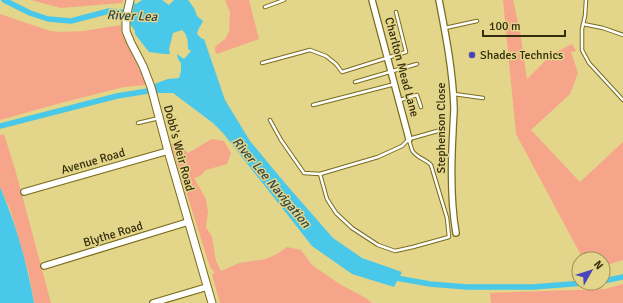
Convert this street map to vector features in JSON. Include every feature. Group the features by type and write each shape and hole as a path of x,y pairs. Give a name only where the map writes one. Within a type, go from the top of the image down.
{"street":[{"name":"Charlton Mead Lane","path":"372,0 400,100 409,139"},
{"name":"Stephenson Close","path":"439,0 445,28 453,94 454,111 451,165 453,215 456,233"},
{"name":"Dobb's Weir Road","path":"130,1 126,18 128,35 143,66 150,85 212,303"},
{"name":"Avenue Road","path":"24,192 168,151"},
{"name":"Blythe Road","path":"44,266 188,222"},
{"path":"153,303 207,287"}],"lane":[{"path":"265,7 284,0"},
{"path":"586,0 581,46 589,63 623,100"},
{"path":"262,63 310,50 326,56 336,64 342,72 406,52 396,12"},
{"path":"445,28 477,21"},
{"path":"583,24 603,28 623,35"},
{"path":"355,82 417,64"},
{"path":"313,105 395,84"},
{"path":"453,94 483,98"},
{"path":"400,100 417,95 421,107"},
{"path":"138,123 159,118"},
{"path":"270,120 281,140 304,173 320,174 378,156 402,146 409,139 440,130"},
{"path":"320,174 327,199 336,213 352,228 378,245 395,251 448,237 447,218 431,165 428,161 415,154 409,139"}],"shaded area":[{"path":"31,0 124,0 122,3 61,8"},
{"path":"225,0 249,0 259,39 217,54 215,47 225,39 229,32 230,12"},
{"path":"503,0 513,0 520,31 527,79 552,54 572,44 576,51 571,52 578,73 570,94 531,130 580,182 623,142 623,260 611,264 611,251 579,251 516,134"},
{"path":"0,14 50,31 61,32 83,31 121,25 121,32 147,85 124,87 0,120"},
{"path":"4,134 15,169 51,303 34,303 29,274 11,212 0,187 0,135"},
{"path":"212,139 224,141 231,153 227,164 206,170 200,176 194,178 206,199 208,212 206,227 212,237 216,261 221,271 239,263 266,259 287,247 301,250 312,265 341,285 366,298 372,303 220,303 212,274 215,273 210,267 171,144 178,143 188,153"},
{"path":"623,284 623,303 491,303 490,293 571,290 611,291 611,287"}],"water":[{"path":"142,0 162,0 169,5 174,0 188,0 194,8 197,16 203,21 197,34 204,39 225,100 250,141 333,238 362,258 402,272 394,287 352,274 312,246 223,133 213,123 173,93 156,93 154,84 168,79 179,78 181,63 177,54 184,59 191,51 188,49 187,36 182,30 173,33 169,49 170,54 149,52 135,34 135,31 130,24 134,3 136,4"},
{"path":"0,187 20,244 34,303 0,303"}],"waterway":[{"name":"River Lea","path":"4,0 30,13 48,19 71,21 109,11 130,13"},
{"name":"River Lee Navigation","path":"0,126 117,96 154,90"},
{"name":"River Lee Navigation","path":"391,277 430,284 467,287 533,287 571,284"},
{"name":"River Lee Navigation","path":"611,279 623,277"}],"place":[{"name":"Shades Technics","path":"472,55"}]}
